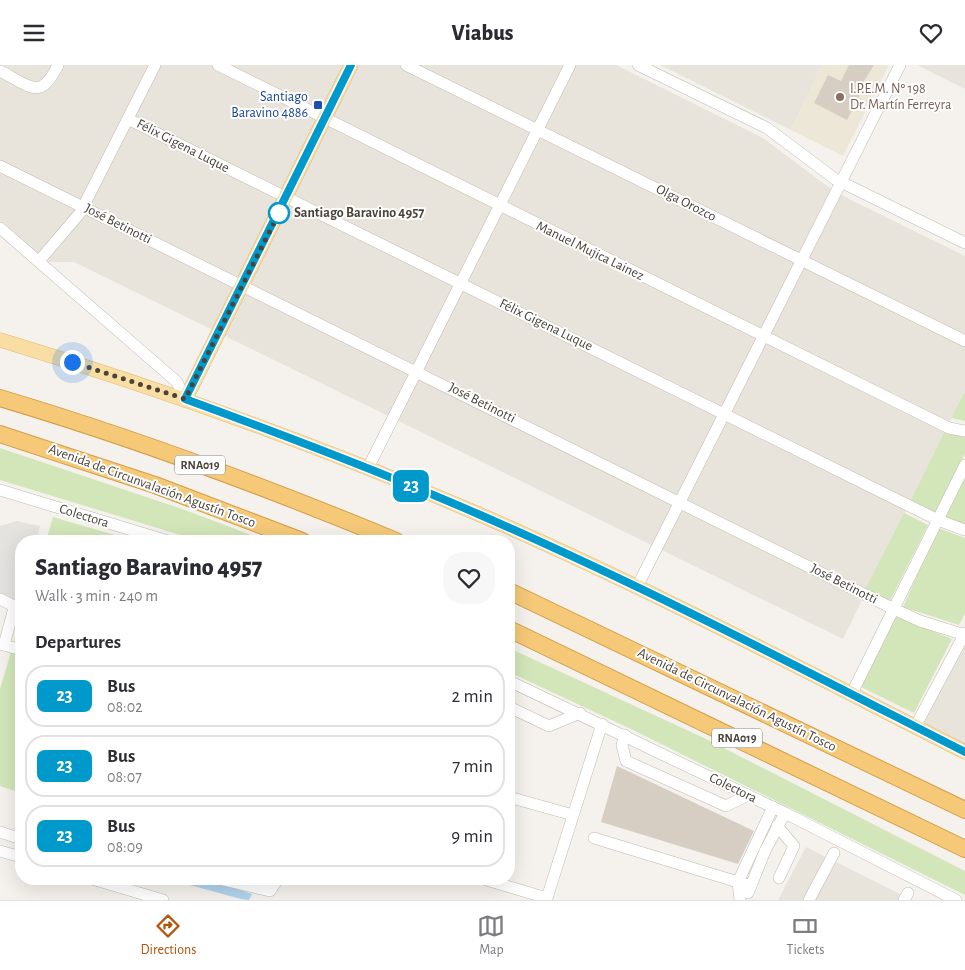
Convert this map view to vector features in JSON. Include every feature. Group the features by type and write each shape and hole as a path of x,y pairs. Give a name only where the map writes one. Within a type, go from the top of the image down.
{"highway":[{"name":"RNA019","path":"0,398 194,463 380,535"},
{"name":"Avenida de Circunvalación Agustín Tosco","path":"0,434 155,485 286,535"},
{"name":"Avenida de Circunvalación Agustín Tosco","path":"515,594 965,810"},
{"name":"RNA019","path":"515,632 965,849"}],"main road":[{"path":"185,399 351,65"},
{"path":"0,340 185,399 368,468 477,514 637,587 965,752"}],"street":[{"path":"0,71 34,88 40,89 50,82 58,65"},
{"path":"39,261 76,219 84,207 155,65"},
{"name":"Manuel Mujica Lainez","path":"218,65 762,337 949,428 965,431"},
{"name":"Olga Orozco","path":"406,65 965,341"},
{"path":"368,468 570,65"},
{"path":"638,65 768,128 841,182 965,243"},
{"path":"637,587 900,65"},
{"name":"Félix Gigena Luque","path":"128,119 938,520 965,531"},
{"name":"José Betinotti","path":"0,166 242,287 418,371 894,609 920,621 965,634"},
{"path":"0,228 177,382 185,399"},
{"path":"851,695 965,465"},
{"name":"Colectora","path":"0,491 148,535"},
{"path":"0,599 12,605 14,609 2,645 15,648"},
{"path":"915,727 965,634"},
{"name":"Colectora","path":"515,684 580,713 773,807 956,900"},
{"path":"515,710 549,726 580,713"},
{"path":"503,885 547,898 602,724"},
{"path":"625,735 622,745 626,761 726,806 748,795"},
{"path":"515,799 573,815"},
{"path":"740,900 738,882 773,807"},
{"path":"744,900 777,826 785,813"},
{"path":"777,826 794,846 779,879"},
{"path":"0,832 15,837"},
{"path":"594,838 751,886"},
{"path":"0,851 15,855"},
{"path":"809,900 834,853"},
{"path":"112,885 163,900"},
{"path":"244,885 270,891 274,885"}],"shaded area":[{"path":"0,65 616,65 763,138 835,192 965,256 965,391 843,639 74,262 37,262 0,229"},
{"path":"660,65 822,65 791,130"},
{"name":"I.P.E.M. Nº 198 Dr. Martín Ferreyra","path":"822,65 889,65 843,156 791,130"},
{"path":"917,65 965,65 965,89"},
{"path":"17,521 40,526 38,535 15,535 15,600 0,595 0,526"},
{"path":"965,638 965,745 920,722"},
{"path":"806,847 912,900 778,900"}],"green space":[{"path":"965,391 965,421 951,418"},
{"path":"945,431 965,436 965,454 935,513 910,502"},
{"path":"0,448 185,510 251,535 180,535 0,480"},
{"path":"965,471 965,524 942,516"},
{"path":"904,513 928,525 889,603 865,590"},
{"path":"53,517 115,535 48,535"},
{"path":"938,528 965,538 965,613 959,625 903,607"},
{"path":"895,616 952,639 914,713 859,686"},
{"path":"515,651 704,738 965,871 965,895 633,730 515,675"},
{"path":"11,652 15,653 15,791 0,786 0,689"}],"water":[{"path":"190,885 225,885 252,894 249,900"}],"building":[{"path":"849,65 874,65 858,91 861,92 847,120 814,103 828,75 841,81"},
{"path":"617,766 754,831 738,864 601,822"}],"bus line":[{"name":"23","path":"351,65 216,341 185,399 368,468 529,537 637,587 965,752"}],"place":[{"name":"I.P.E.M. Nº 198 Dr. Martín Ferreyra","path":"840,97"},
{"name":"Santiago Baravino 4886","path":"318,105"},
{"name":"Santiago Baravino 4957","path":"279,213"}],"route":[{"path":"72,362 185,399 216,341 279,213"}]}
